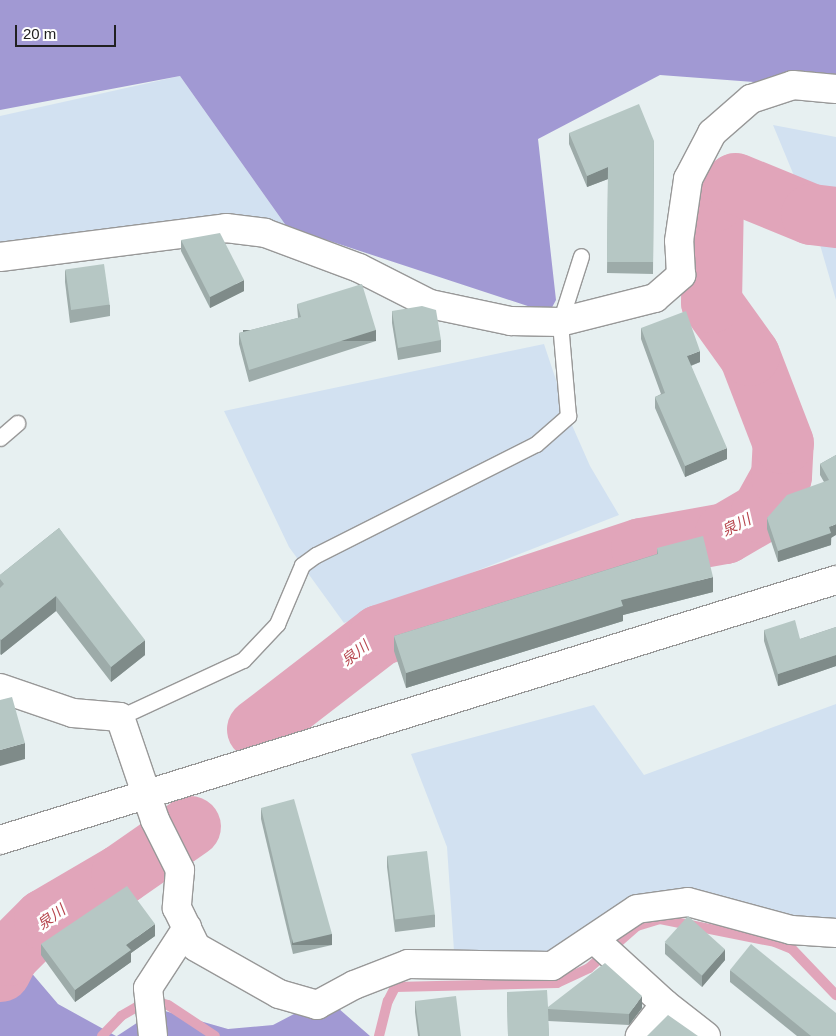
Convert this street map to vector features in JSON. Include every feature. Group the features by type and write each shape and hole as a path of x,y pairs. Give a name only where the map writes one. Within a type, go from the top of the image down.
{"street":[{"path":"0,257 226,228 265,234 340,261 430,304 511,321 560,322 655,298 681,275 679,241 688,180 712,133 751,100 793,85 836,89"},
{"path":"0,840 836,580"},
{"path":"0,688 73,713 120,717 154,820 180,870 177,908 196,948 279,994 317,1005 354,985 408,964 552,966 603,947 637,909 688,902 790,930 836,933"},
{"path":"151,1030 148,988 187,928"},
{"path":"603,947 665,1004 706,1036"},
{"path":"640,1036 665,1004"}],"lane":[{"path":"120,717 243,660 277,624 302,565 316,555 536,444 568,416 560,322 581,256"},
{"path":"0,438 17,424"}],"shaded area":[{"path":"0,0 836,0 836,98 793,85 660,75 538,139 556,300 549,313 287,227 180,76 0,110"},
{"path":"180,76 287,227 0,246 0,116"},
{"path":"773,125 836,137 836,300 814,224"},
{"path":"544,344 568,416 590,466 619,515 344,623 289,547 224,411"},
{"path":"836,704 836,932 614,909 545,966 455,966 447,847 411,754 594,705 644,775"},
{"path":"6,943 58,1004 116,1036 0,1036 0,948"},
{"path":"338,1008 370,1036 117,1036 158,1009 228,1029 273,1025 294,1014"}],"building":[{"path":"639,104 654,141 653,262 607,262 608,167 587,176 569,133"},
{"path":"220,233 244,280 210,297 181,240"},
{"path":"104,264 110,305 71,310 65,269"},
{"path":"362,284 376,330 249,370 239,333 301,317 297,304"},
{"path":"422,306 436,310 441,340 398,348 392,311"},
{"path":"686,311 700,351 687,356 727,448 685,466 655,397 665,393 641,328"},
{"path":"836,455 836,524 829,527 831,533 778,551 767,518 787,495 829,480 820,464"},
{"path":"59,528 145,640 111,667 56,596 0,639 0,588 4,584 0,579 0,575"},
{"path":"703,536 713,577 621,600 623,606 406,673 394,636 658,554 657,548"},
{"path":"795,620 800,639 836,627 836,655 778,674 764,630"},
{"path":"12,697 25,743 0,750 0,700"},
{"path":"294,799 332,934 293,943 261,808"},
{"path":"427,851 435,915 395,919 387,856"},
{"path":"127,886 155,924 126,945 131,950 75,990 41,944"},
{"path":"688,916 725,949 702,975 665,942"},
{"path":"751,944 836,1013 836,1036 811,1036 730,970"},
{"path":"605,963 642,996 629,1014 548,1009 549,1036 508,1036 507,992 547,990 548,1007"},
{"path":"456,996 461,1036 420,1036 415,1001"},
{"path":"668,1015 698,1036 647,1036"}],"waterway":[{"name":"泉川","path":"257,729 379,635 641,548 725,533 761,512 781,476 783,443 749,355 711,302 713,201 735,183 811,214 836,217"},
{"name":"泉川","path":"0,971 8,955 44,919 121,874 190,826"},
{"path":"379,1036 388,1001 395,987 557,983 589,968 637,926 660,919 775,942 792,949 836,995"},
{"path":"102,1036 121,1016 138,1006 158,1002 168,1005 215,1036"}]}
